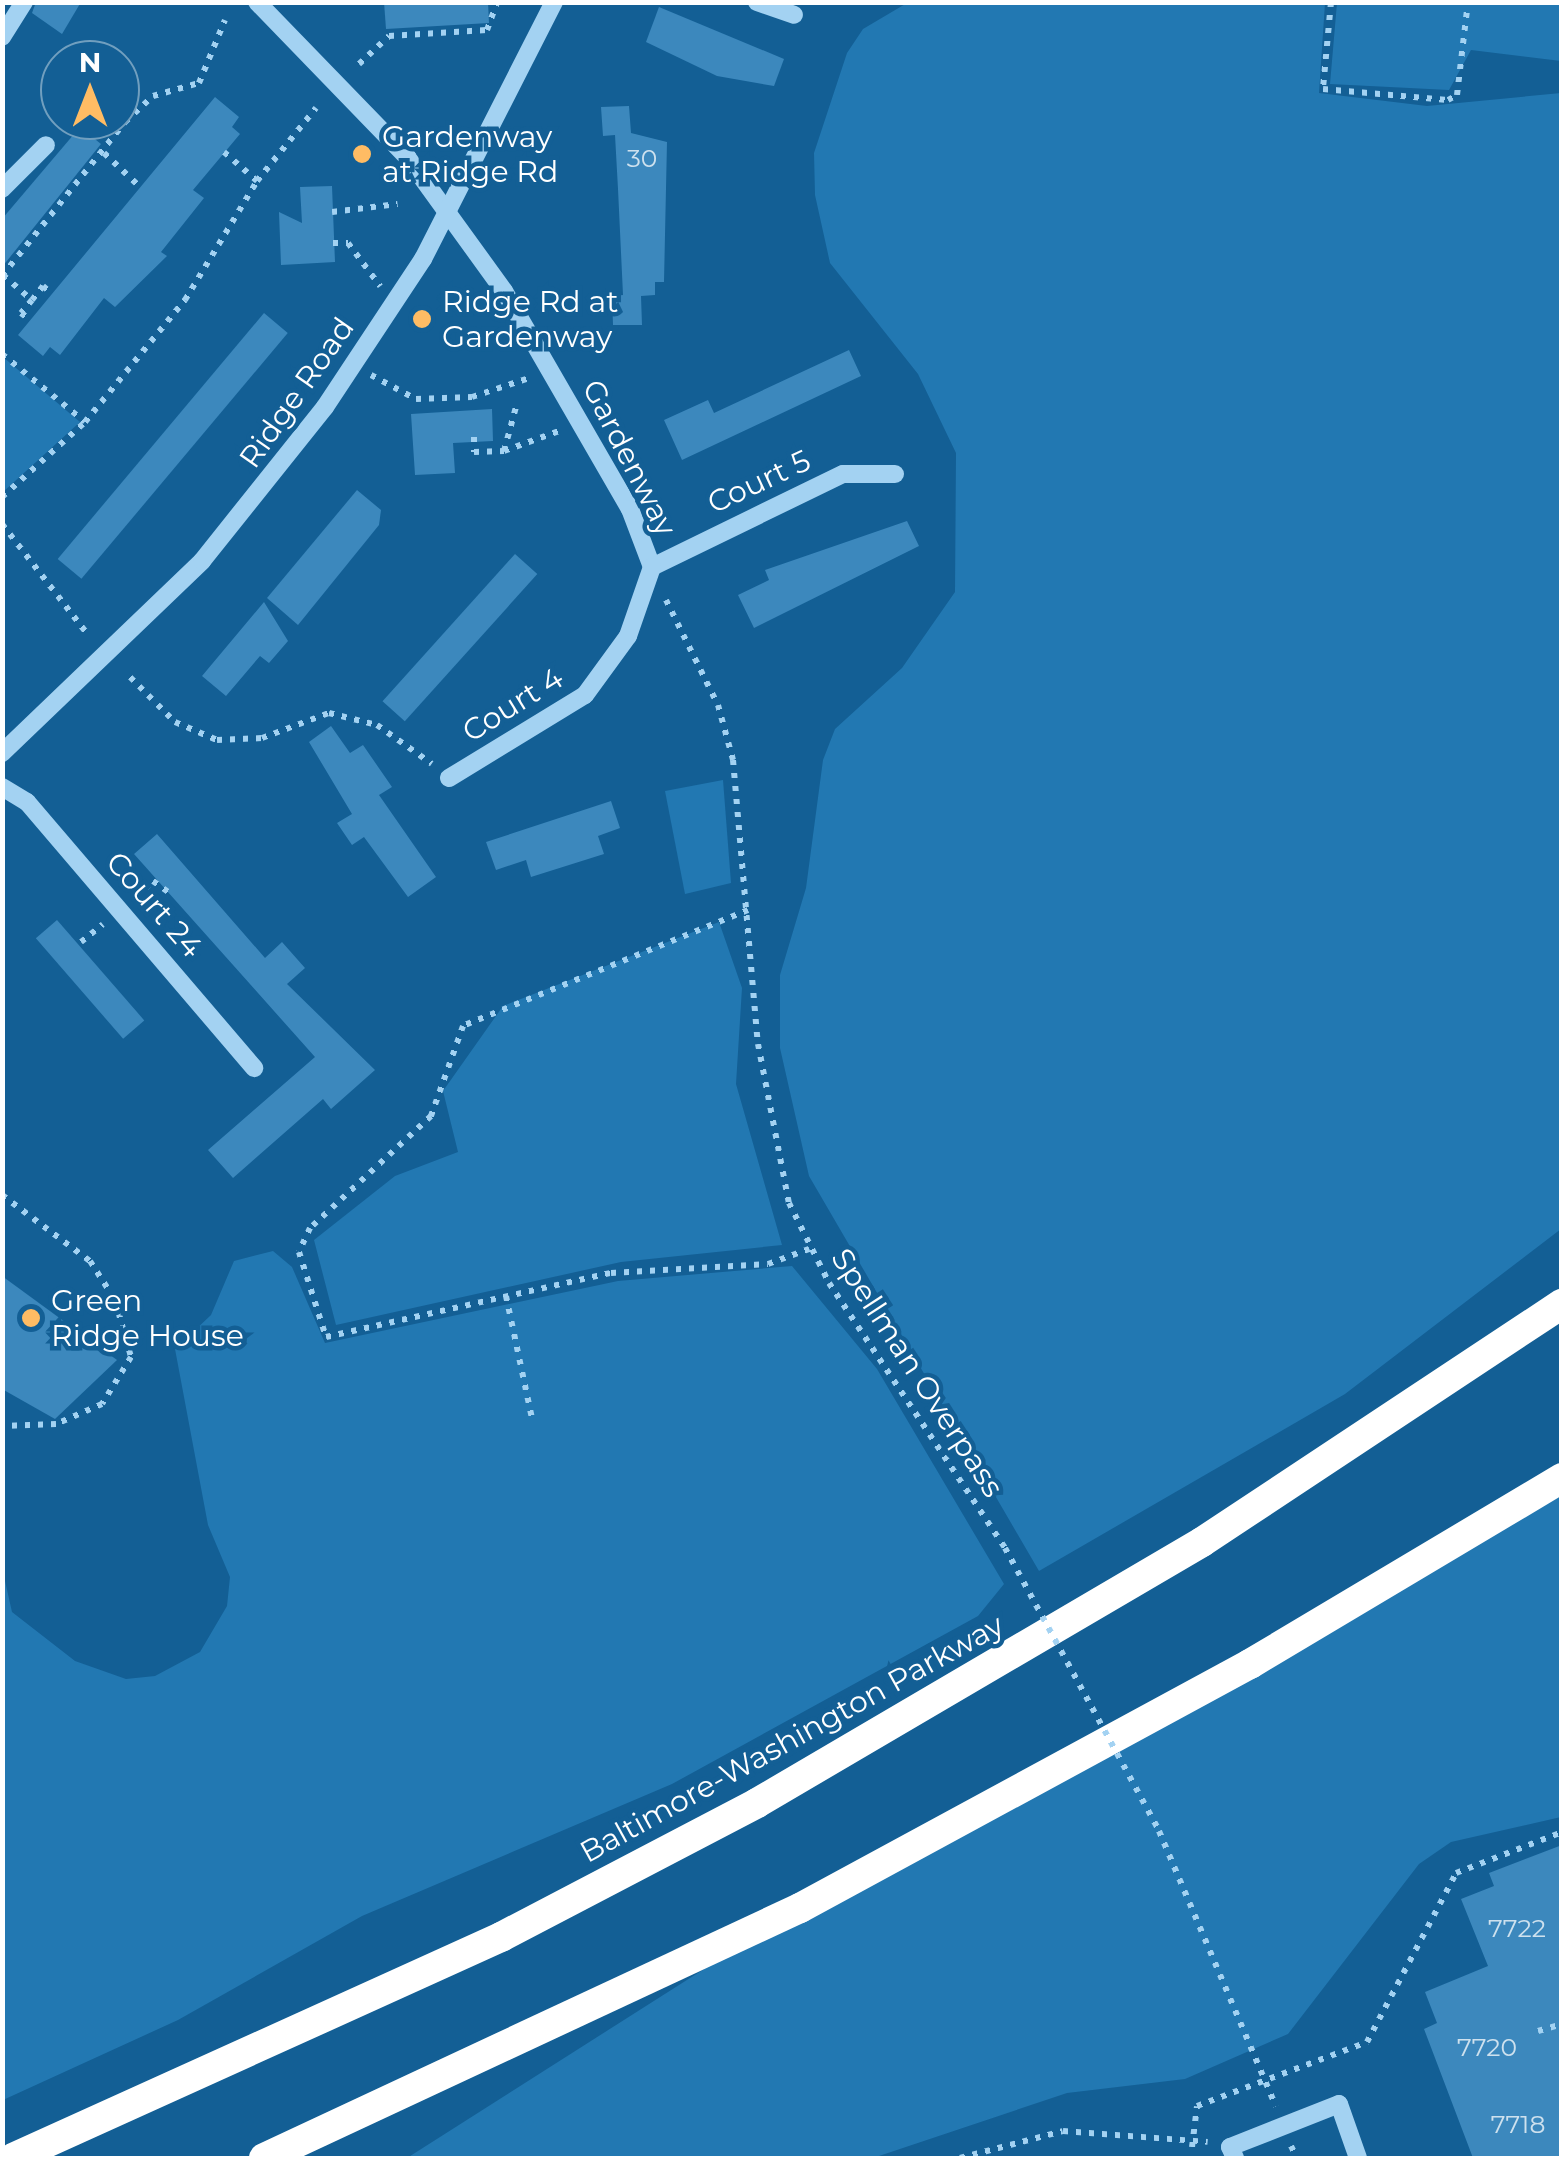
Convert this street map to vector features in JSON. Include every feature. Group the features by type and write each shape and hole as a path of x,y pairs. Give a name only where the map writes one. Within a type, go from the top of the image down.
{"highway":[{"name":"Baltimore-Washington Parkway","path":"13,2158 502,1937 757,1803 1202,1542 1562,1304"},
{"path":"264,2158 800,1908 1233,1673 1562,1478"}],"street":[{"path":"2,38 24,2"},
{"name":"Gardenway","path":"257,2 340,83 448,215 551,368 652,567"},
{"name":"Ridge Road","path":"2,753 202,561 354,363 448,215 554,2"},
{"path":"757,2 794,15"},
{"path":"2,190 46,145"},
{"name":"Court 5","path":"652,567 843,474 895,474"},
{"name":"Court 4","path":"449,778 584,695 628,636 652,567"},
{"name":"Court 24","path":"2,787 27,802 254,1068"},
{"path":"1232,2153 1283,2126 1339,2104 1358,2158"}],"path":[{"path":"359,64 389,36 487,30 497,2"},
{"path":"1331,2 1323,89 1448,100 1458,95 1468,2"},
{"path":"32,300 3,275 154,96 200,83 225,20"},
{"path":"2,497 85,422 186,300 257,181 316,108"},
{"path":"224,152 257,181"},
{"path":"104,153 138,185"},
{"path":"332,212 398,204"},
{"path":"333,243 348,243 395,301"},
{"path":"28,318 21,312 43,286 50,292"},
{"path":"2,354 85,422"},
{"path":"354,363 400,396 472,402 551,368"},
{"path":"504,451 517,403"},
{"path":"474,438 474,452 504,451 580,420"},
{"path":"2,524 89,636"},
{"name":"Spellman Overpass","path":"652,567 718,704 736,778 766,1104 809,1250 1005,1548 1159,1831 1267,2079 1296,2158"},
{"path":"130,677 175,722 217,740 262,738 329,713 377,724 449,778"},
{"path":"748,910 463,1026 432,1116 300,1240 326,1336 611,1273 768,1264 809,1250"},
{"path":"2,1194 90,1262 115,1300 132,1356 102,1404 56,1424 2,1426"},
{"path":"506,1296 532,1418"},
{"path":"1192,2147 1197,2106 1367,2042 1456,1874 1562,1832"},
{"path":"1538,2031 1559,2025 1562,2038"},
{"path":"960,2158 1064,2131 1192,2147 1217,2140 1232,2153"}],"shaded area":[{"path":"907,3 1325,3 1319,93 1427,106 1561,93 1561,1229 1345,1394 1039,1571 809,1176 780,1048 780,975 806,888 823,760 835,729 902,668 955,592 956,453 918,374 830,263 815,195 814,153 847,53 863,29"},
{"path":"1337,3 1561,3 1561,61 1471,50 1449,90 1330,84"},
{"path":"3,357 80,422 2,492"},
{"path":"723,780 731,883 685,894 665,791"},
{"path":"719,922 742,988 736,1084 782,1245 621,1262 336,1325 314,1240 395,1176 458,1152 443,1091 503,1006"},
{"path":"273,1251 292,1267 325,1343 618,1281 792,1266 877,1369 1004,1584 978,1616 672,1784 362,1916 178,2020 3,2100 3,1572 12,1612 75,1661 126,1679 155,1676 200,1652 227,1606 230,1577 208,1525 175,1349 211,1315 234,1261"},
{"path":"1561,1478 1561,1817 1451,1842 1419,1864 1288,2034 1185,2079 1067,2093 873,2158 407,2158 800,1908"}],"building":[{"path":"36,2 81,2 62,34 32,13"},
{"path":"384,2 488,2 489,23 386,29"},
{"path":"659,7 784,59 774,86 717,76 646,42"},
{"path":"215,97 239,117 232,127 240,134 193,190 204,198 161,252 167,256 115,307 104,298 60,355 50,347 43,356 18,335"},
{"path":"629,106 631,133 667,142 664,282 655,282 655,295 641,296 642,325 613,325 612,296 623,295 618,189 615,135 603,136 601,107"},
{"path":"69,140 96,140 101,144 2,267 2,219"},
{"path":"332,186 335,262 281,265 279,212 302,223 300,187"},
{"path":"264,313 288,333 81,579 58,559"},
{"path":"849,350 861,376 682,460 664,420 708,400 714,413"},
{"path":"492,409 493,441 453,443 455,473 415,475 411,414"},
{"path":"357,490 381,510 379,525 298,625 267,598"},
{"path":"907,521 919,546 754,628 738,595 769,580 765,570"},
{"path":"515,554 537,574 405,721 383,701"},
{"path":"264,602 288,641 269,663 260,656 226,696 202,676"},
{"path":"331,726 350,753 363,745 392,787 379,795 436,877 408,897 364,837 352,845 337,823 352,814 309,742"},
{"path":"611,801 620,828 598,836 604,854 531,877 526,860 496,870 486,842"},
{"path":"157,834 265,958 282,942 305,968 287,984 375,1070 331,1109 323,1099 233,1178 208,1150 315,1057 134,854"},
{"path":"57,920 144,1020 123,1039 36,938"},
{"name":"Green Ridge House","path":"2,1276 117,1360 55,1419 2,1389"},
{"path":"1562,1845 1562,2158 1473,2158 1424,2029 1437,2023 1425,1992 1488,1966 1461,1899 1494,1886 1489,1873"}],"place":[{"name":"Gardenway at Ridge Rd","path":"362,154"},
{"name":"Ridge Rd at Gardenway","path":"422,319"},
{"name":"Green Ridge House","path":"31,1318"}]}
